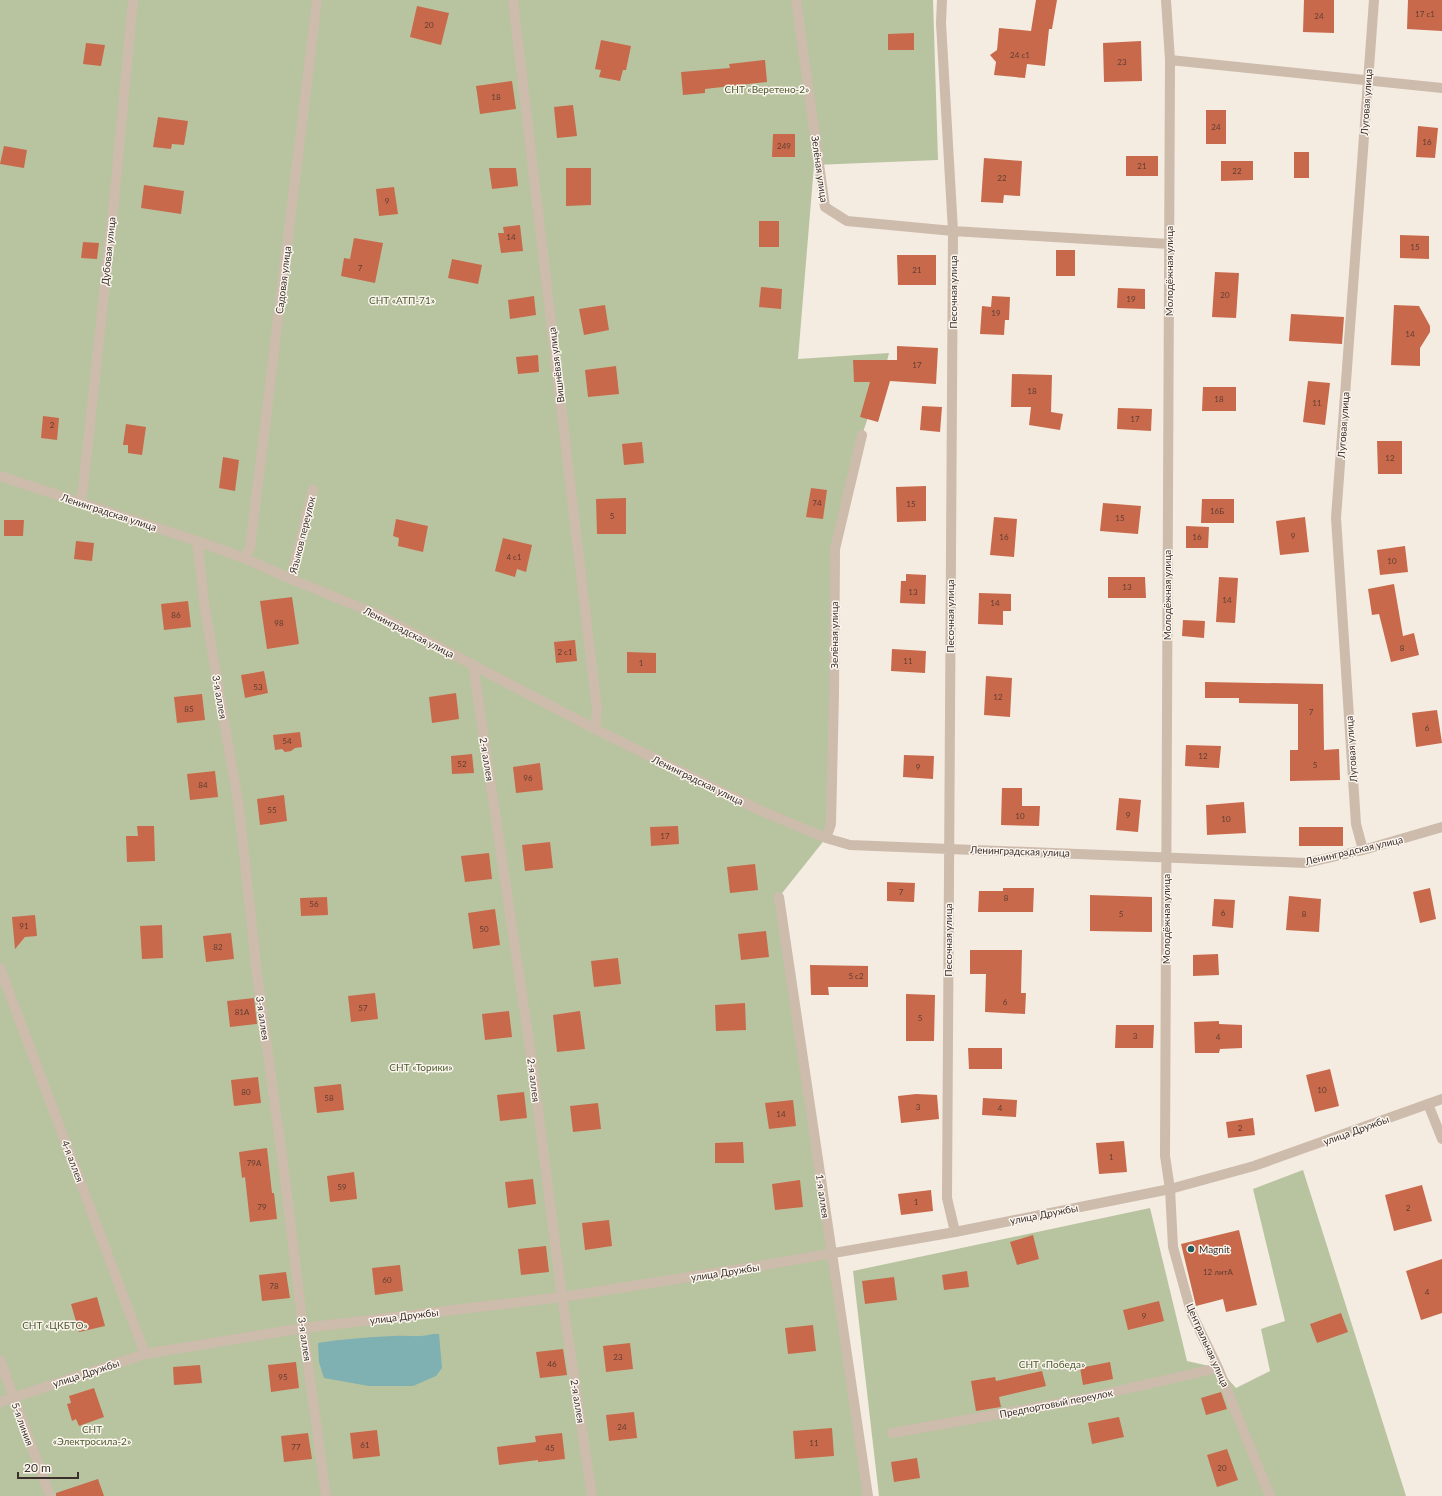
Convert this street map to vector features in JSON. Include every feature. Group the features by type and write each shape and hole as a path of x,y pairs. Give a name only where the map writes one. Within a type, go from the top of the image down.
{"street":[{"name":"Дубовая улица","path":"80,502 86,466 133,0"},
{"name":"Садовая улица","path":"244,558 250,548 317,0"},
{"name":"Вишнёвая улица","path":"513,0 597,710 595,730"},
{"name":"Зелёная улица","path":"796,0 825,207 847,221 953,232 1169,244"},
{"name":"Песочная улица","path":"942,0 941,23 953,232 947,1198 955,1232"},
{"name":"Молодёжная улица","path":"1166,0 1170,60 1165,1156 1170,1189"},
{"name":"Луговая улица","path":"1363,850 1356,824 1336,518 1374,0"},
{"path":"1170,60 1442,88"},
{"name":"Зелёная улица","path":"826,838 831,824 835,549 862,435"},
{"name":"Ленинградская улица","path":"0,476 244,558 376,614 473,664 595,730 757,809 826,838 850,844 1306,863 1363,850 1442,827"},
{"name":"Языков переулок","path":"291,579 313,490"},
{"name":"3-я аллея","path":"197,541 205,609 239,808 257,974 326,1496"},
{"name":"2-я аллея","path":"473,664 531,1056 562,1297 592,1496"},
{"name":"1-я аллея","path":"780,897 868,1496"},
{"name":"4-я аллея","path":"0,968 145,1354"},
{"name":"улица Дружбы","path":"0,1402 145,1354 303,1328 562,1297 832,1255 1170,1189 1254,1166 1442,1099"},
{"path":"1428,1104 1442,1139"},
{"name":"Центральная улица","path":"1170,1189 1173,1247 1191,1312 1218,1368 1270,1496"},
{"name":"5-я линия","path":"0,1360 50,1496"},
{"name":"Предпортовый переулок","path":"892,1433 1078,1400 1218,1368"}],"green space":[{"path":"0,0 933,0 938,160 814,165 798,359 889,353 862,435 835,549 826,838 779,897 868,1496 0,1496"},
{"name":"СНТ «Победа»","path":"1303,1170 1406,1496 879,1496 853,1271 1150,1208 1187,1361 1218,1368 1236,1388 1270,1371 1261,1329 1285,1321 1253,1189"}],"water":[{"path":"439,1334 442,1368 436,1376 413,1386 369,1386 324,1378 319,1362 318,1343 337,1340"}],"building":[{"path":"1036,0 1057,0 1052,29 1049,29 1045,66 1027,64 1025,78 994,75 996,62 990,55 997,50 999,28 1031,31"},
{"path":"1304,0 1334,0 1334,33 1303,32"},
{"path":"1408,0 1442,0 1442,31 1407,29"},
{"path":"417,6 449,13 441,45 410,37"},
{"path":"914,33 914,50 888,50 888,34"},
{"path":"601,40 631,46 626,70 623,70 620,81 599,77 601,70 595,69"},
{"path":"1141,41 1142,81 1104,82 1103,43"},
{"path":"86,43 105,45 101,66 83,64"},
{"path":"765,60 767,82 705,89 705,93 683,95 681,72 730,68 729,64"},
{"path":"512,81 516,109 480,114 476,86"},
{"path":"573,105 577,136 557,138 554,107"},
{"path":"1206,110 1226,110 1226,144 1206,144"},
{"path":"158,117 188,121 184,145 172,144 171,149 153,147"},
{"path":"1418,126 1438,128 1435,158 1416,157"},
{"path":"773,134 795,134 795,157 772,157"},
{"path":"4,146 27,150 24,168 0,164"},
{"path":"1294,152 1309,152 1309,178 1294,178"},
{"path":"1126,156 1158,156 1158,176 1126,176"},
{"path":"984,158 1022,161 1020,196 1004,195 1003,203 981,202"},
{"path":"1221,161 1253,161 1253,180 1221,181"},
{"path":"489,168 516,168 518,186 492,189"},
{"path":"566,168 591,168 591,205 566,206"},
{"path":"144,185 184,191 181,214 141,208"},
{"path":"394,187 398,214 379,216 376,189"},
{"path":"759,221 779,221 779,247 759,247"},
{"path":"520,225 523,251 501,253 498,233 504,233 503,227"},
{"path":"1400,235 1429,236 1429,259 1400,258"},
{"path":"354,238 383,243 375,283 341,276 344,258 350,259"},
{"path":"83,242 99,243 97,259 81,258"},
{"path":"1056,250 1075,250 1075,276 1056,276"},
{"path":"897,255 936,255 936,285 898,285"},
{"path":"452,259 482,265 478,284 448,278"},
{"path":"1215,272 1239,273 1236,318 1212,317"},
{"path":"761,287 782,289 781,309 759,307"},
{"path":"1118,288 1145,289 1145,309 1117,308"},
{"path":"534,296 536,315 510,319 508,300"},
{"path":"992,296 1010,297 1009,320 1005,320 1004,335 980,334 982,306 991,307"},
{"path":"605,305 609,330 584,335 579,309"},
{"path":"1394,305 1419,306 1430,326 1430,332 1420,348 1420,366 1391,365"},
{"path":"1291,314 1344,317 1342,344 1289,341"},
{"path":"897,346 938,348 936,384 890,381 878,422 860,417 870,382 854,382 853,360 897,360"},
{"path":"538,355 539,372 518,374 516,357"},
{"path":"616,366 619,394 588,397 585,370"},
{"path":"1012,374 1052,375 1051,412 1063,414 1060,430 1029,425 1031,407 1011,407"},
{"path":"1308,381 1330,383 1325,425 1303,422"},
{"path":"1203,387 1236,387 1236,411 1202,411"},
{"path":"922,406 942,407 940,432 920,430"},
{"path":"1118,408 1152,409 1151,431 1117,429"},
{"path":"43,416 59,418 57,440 41,438"},
{"path":"126,424 146,427 142,455 128,453 128,445 123,445"},
{"path":"1377,441 1402,441 1402,474 1378,474"},
{"path":"642,442 644,463 624,465 622,444"},
{"path":"223,457 239,460 235,491 219,488"},
{"path":"926,486 926,521 897,522 896,487"},
{"path":"811,488 827,490 823,519 806,517"},
{"path":"626,498 626,534 597,534 596,499"},
{"path":"1202,499 1234,499 1234,523 1201,523"},
{"path":"1103,503 1141,506 1138,534 1100,531"},
{"path":"994,517 1017,519 1014,557 990,555"},
{"path":"1305,517 1309,552 1280,555 1276,521"},
{"path":"396,519 428,526 423,552 398,546 399,538 393,536"},
{"path":"4,520 24,520 23,536 4,536"},
{"path":"1186,526 1209,527 1208,548 1186,548"},
{"path":"503,538 532,545 526,572 517,569 515,577 495,571"},
{"path":"76,541 94,543 92,561 74,559"},
{"path":"1405,546 1408,572 1380,575 1377,550"},
{"path":"906,574 926,575 925,604 900,603 901,581 906,581"},
{"path":"1108,577 1145,577 1146,598 1108,598"},
{"path":"1219,577 1238,578 1235,623 1216,622"},
{"path":"1394,584 1403,636 1414,633 1419,655 1391,662 1379,614 1372,615 1368,589"},
{"path":"979,593 1011,594 1011,611 1003,611 1003,625 978,624"},
{"path":"292,597 299,644 267,649 260,601"},
{"path":"188,601 191,627 164,630 161,604"},
{"path":"1183,620 1205,621 1204,638 1182,636"},
{"path":"575,640 577,661 556,663 554,642"},
{"path":"892,649 926,651 925,673 891,671"},
{"path":"627,652 656,653 656,673 627,673"},
{"path":"264,671 268,693 245,698 241,675"},
{"path":"986,676 1012,678 1010,717 984,715"},
{"path":"1205,682 1323,684 1324,750 1339,749 1340,780 1290,781 1290,750 1298,750 1298,704 1239,703 1239,698 1205,698"},
{"path":"456,693 459,719 432,723 429,697"},
{"path":"202,694 205,720 177,723 174,697"},
{"path":"1437,710 1442,743 1416,747 1412,713"},
{"path":"300,732 302,747 285,752 282,749 275,750 273,735"},
{"path":"1186,745 1221,746 1219,768 1185,766"},
{"path":"472,754 474,773 452,774 451,756"},
{"path":"904,755 934,756 933,779 903,777"},
{"path":"540,763 543,790 516,793 513,767"},
{"path":"215,771 218,797 190,800 187,774"},
{"path":"1002,788 1022,788 1022,806 1040,806 1039,826 1001,825"},
{"path":"284,795 287,821 260,825 257,799"},
{"path":"1119,798 1141,800 1138,832 1116,830"},
{"path":"1244,802 1246,833 1207,835 1206,805"},
{"path":"137,826 154,826 155,861 127,862 126,836 138,836"},
{"path":"678,826 679,844 651,846 650,827"},
{"path":"1299,827 1343,827 1343,846 1299,846"},
{"path":"550,842 553,868 525,871 522,845"},
{"path":"489,853 492,879 465,882 461,856"},
{"path":"755,864 758,890 730,893 727,867"},
{"path":"887,882 915,883 914,902 887,901"},
{"path":"1003,888 1034,888 1033,912 978,912 979,891 1003,891"},
{"path":"1430,888 1436,919 1420,923 1413,892"},
{"path":"1090,895 1152,897 1152,932 1090,931"},
{"path":"1289,896 1321,899 1319,932 1286,930"},
{"path":"327,897 328,915 301,916 300,898"},
{"path":"1214,899 1235,900 1233,928 1212,926"},
{"path":"495,909 500,945 473,949 468,913"},
{"path":"35,915 37,936 25,937 15,949 12,917"},
{"path":"162,925 163,958 142,959 140,926"},
{"path":"766,931 769,957 741,960 738,934"},
{"path":"231,933 234,959 206,962 203,936"},
{"path":"970,950 1022,950 1021,993 1026,993 1025,1014 985,1012 986,974 970,974"},
{"path":"1218,954 1219,975 1193,976 1193,955"},
{"path":"618,958 621,984 594,987 591,961"},
{"path":"810,965 868,966 868,987 828,987 829,995 811,995"},
{"path":"375,993 378,1019 351,1022 348,996"},
{"path":"906,994 935,995 934,1041 906,1041"},
{"path":"254,998 257,1024 230,1027 227,1001"},
{"path":"745,1003 746,1030 716,1031 715,1005"},
{"path":"509,1011 512,1037 485,1040 482,1014"},
{"path":"580,1011 585,1049 557,1052 553,1015"},
{"path":"1219,1021 1219,1024 1242,1025 1242,1048 1220,1049 1219,1053 1195,1053 1194,1022"},
{"path":"1116,1025 1154,1025 1153,1048 1115,1048"},
{"path":"968,1048 1002,1048 1002,1069 969,1069"},
{"path":"1330,1069 1339,1106 1315,1112 1306,1075"},
{"path":"258,1077 261,1103 234,1106 231,1080"},
{"path":"341,1084 344,1110 317,1113 314,1087"},
{"path":"524,1092 527,1118 500,1121 497,1095"},
{"path":"916,1094 937,1095 939,1119 901,1123 898,1096"},
{"path":"983,1098 1017,1100 1016,1117 982,1115"},
{"path":"793,1100 796,1126 769,1129 765,1103"},
{"path":"598,1103 601,1129 573,1132 570,1106"},
{"path":"1253,1118 1255,1135 1228,1138 1226,1122"},
{"path":"1124,1141 1127,1172 1099,1174 1096,1143"},
{"path":"743,1142 744,1163 715,1163 715,1143"},
{"path":"267,1148 272,1193 274,1193 277,1219 250,1222 245,1177 242,1178 239,1152"},
{"path":"354,1172 357,1199 330,1202 327,1176"},
{"path":"533,1179 536,1204 508,1208 505,1182"},
{"path":"800,1180 803,1207 775,1210 772,1184"},
{"path":"1422,1185 1432,1221 1394,1231 1385,1195"},
{"path":"931,1190 933,1211 901,1215 898,1194"},
{"path":"609,1220 612,1246 585,1250 582,1223"},
{"path":"1239,1230 1257,1305 1226,1312 1223,1299 1196,1306 1181,1244"},
{"path":"1033,1235 1039,1259 1017,1265 1010,1242"},
{"path":"546,1246 549,1272 521,1275 518,1249"},
{"path":"1442,1259 1442,1313 1421,1320 1406,1271"},
{"path":"400,1265 403,1291 375,1295 372,1268"},
{"path":"967,1271 969,1287 944,1290 942,1275"},
{"path":"286,1272 290,1298 262,1301 259,1275"},
{"path":"894,1277 897,1300 865,1304 862,1281"},
{"path":"97,1297 105,1326 79,1332 71,1304"},
{"path":"1159,1301 1164,1321 1128,1330 1123,1310"},
{"path":"1341,1313 1348,1332 1317,1343 1310,1324"},
{"path":"813,1325 816,1351 788,1354 785,1328"},
{"path":"630,1343 633,1369 606,1372 603,1346"},
{"path":"563,1349 567,1375 540,1378 536,1352"},
{"path":"296,1362 299,1388 271,1392 268,1365"},
{"path":"1110,1362 1113,1379 1083,1385 1080,1368"},
{"path":"200,1365 202,1383 174,1385 173,1367"},
{"path":"1042,1371 1046,1386 999,1397 1001,1407 976,1411 971,1381 995,1377 996,1381"},
{"path":"94,1388 104,1417 79,1426 76,1419 72,1421 67,1404 71,1403 69,1396"},
{"path":"1221,1392 1227,1409 1206,1415 1201,1398"},
{"path":"634,1412 637,1438 609,1441 606,1415"},
{"path":"1119,1417 1124,1437 1092,1444 1088,1423"},
{"path":"832,1428 834,1456 795,1459 793,1431"},
{"path":"377,1430 380,1456 353,1459 350,1433"},
{"path":"308,1433 312,1459 284,1462 281,1436"},
{"path":"562,1433 565,1459 538,1462 538,1460 499,1465 497,1447 536,1442 535,1436"},
{"path":"1227,1449 1238,1480 1217,1487 1207,1455"},
{"path":"917,1458 920,1478 894,1482 891,1462"},
{"path":"98,1479 104,1496 56,1496 56,1493"}],"place":[{"name":"Magnit","path":"1191,1249"}],"park label":[{"name":"СНТ «Веретено-2»","path":"767,89"},
{"name":"СНТ «АТП-71»","path":"402,300"},
{"name":"СНТ «Торики»","path":"421,1067"},
{"name":"СНТ «ЦКБТО»","path":"55,1325"},
{"name":"СНТ «Электросила-2»","path":"92,1434"}]}
